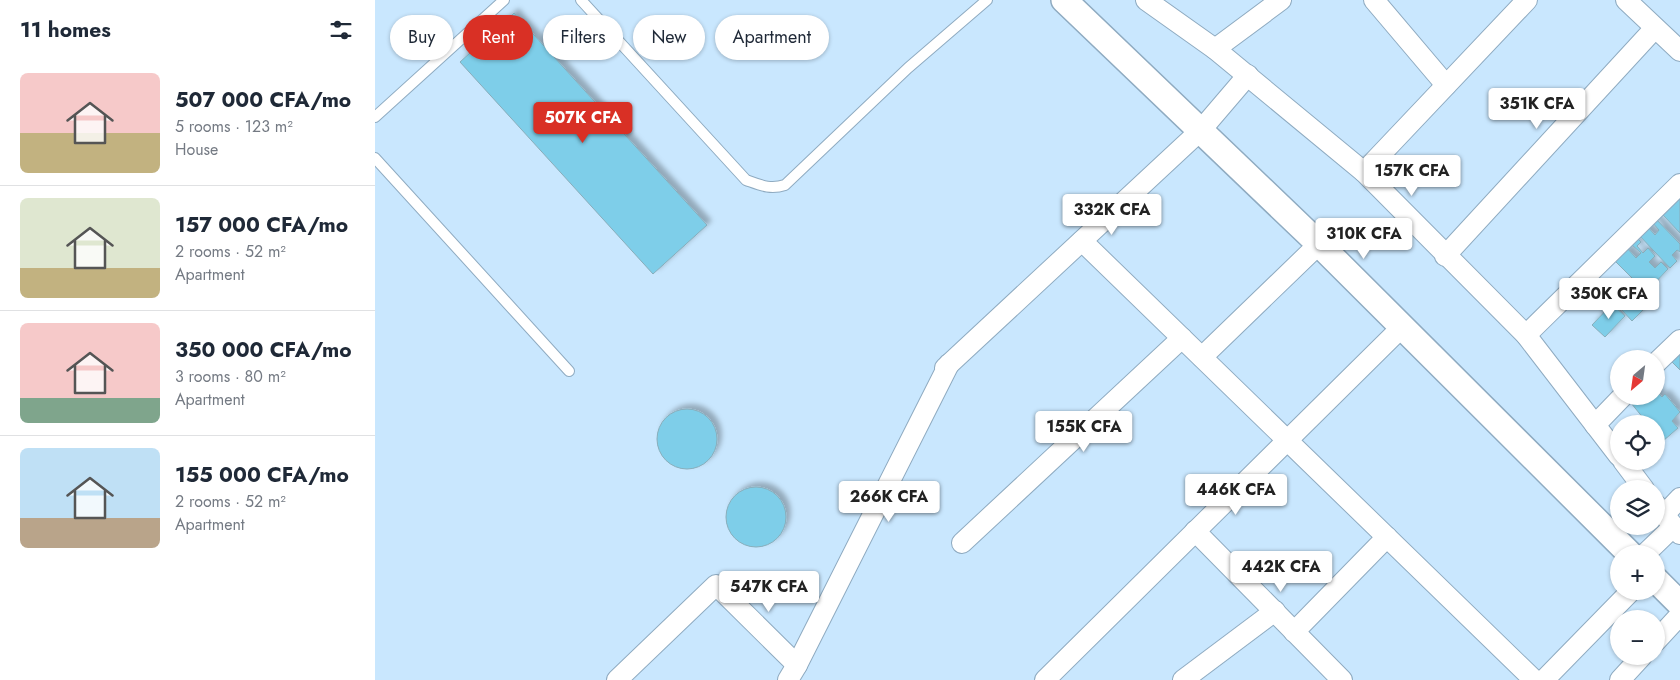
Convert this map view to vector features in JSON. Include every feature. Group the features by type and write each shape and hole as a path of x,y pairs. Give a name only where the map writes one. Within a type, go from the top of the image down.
{"street":[{"path":"1064,0 1403,326 1621,545"},
{"path":"1146,0 1248,75 1363,172 1526,335 1610,444"},
{"path":"1215,49 1281,0"},
{"path":"1374,0 1447,85"},
{"path":"1363,172 1527,0"},
{"path":"1633,2 1655,28 1680,51"},
{"path":"1445,256 1655,28"},
{"path":"617,680 716,585 793,673 947,366 1201,130 1248,75"},
{"path":"1526,335 1680,184"},
{"path":"1082,241 1534,680"},
{"path":"1202,357 1319,244"},
{"path":"1045,680 1403,326"},
{"path":"962,543 1182,338"},
{"path":"1665,354 1680,340"},
{"path":"1595,424 1614,405"},
{"path":"1651,545 1680,498"},
{"path":"1195,531 1343,680"},
{"path":"1294,632 1387,536"},
{"path":"1665,589 1680,604"},
{"path":"1544,680 1622,600"},
{"path":"1183,680 1275,612"},
{"path":"1665,631 1680,615"},
{"path":"1620,680 1634,665"}],"lane":[{"path":"375,118 504,0"},
{"path":"581,0 746,180 765,187 776,188 785,185 908,68 987,0"},
{"path":"375,158 569,372"}],"building":[{"path":"533,34 543,45 543,60 557,60 707,225 653,274 460,62 463,59 533,60"},
{"path":"1680,197 1680,233 1662,214"},
{"path":"1654,217 1680,244 1680,252 1677,250 1672,255 1677,261 1670,268 1637,233 1646,225 1655,235 1659,230 1651,221"},
{"path":"1638,239 1641,242 1637,246 1643,253 1648,248 1655,256 1649,262 1655,268 1661,262 1668,269 1652,286 1644,278 1638,284 1615,261 1627,248 1636,258 1641,253 1632,245"},
{"path":"1641,291 1651,302 1632,321 1621,309"},
{"path":"1612,304 1625,316 1605,337 1592,325"},
{"path":"1678,353 1680,355 1680,370 1670,360"},
{"path":"1665,394 1680,412 1672,421 1678,428 1665,439 1665,415 1641,415 1633,405 1665,405"},
{"path":"687,409 704,414 712,422 717,439 712,456 704,464 687,469 670,464 662,456 657,439 662,422 670,414"},
{"path":"756,487 773,492 781,500 786,517 781,534 773,542 756,547 739,542 731,534 726,517 731,500 739,492"}]}
